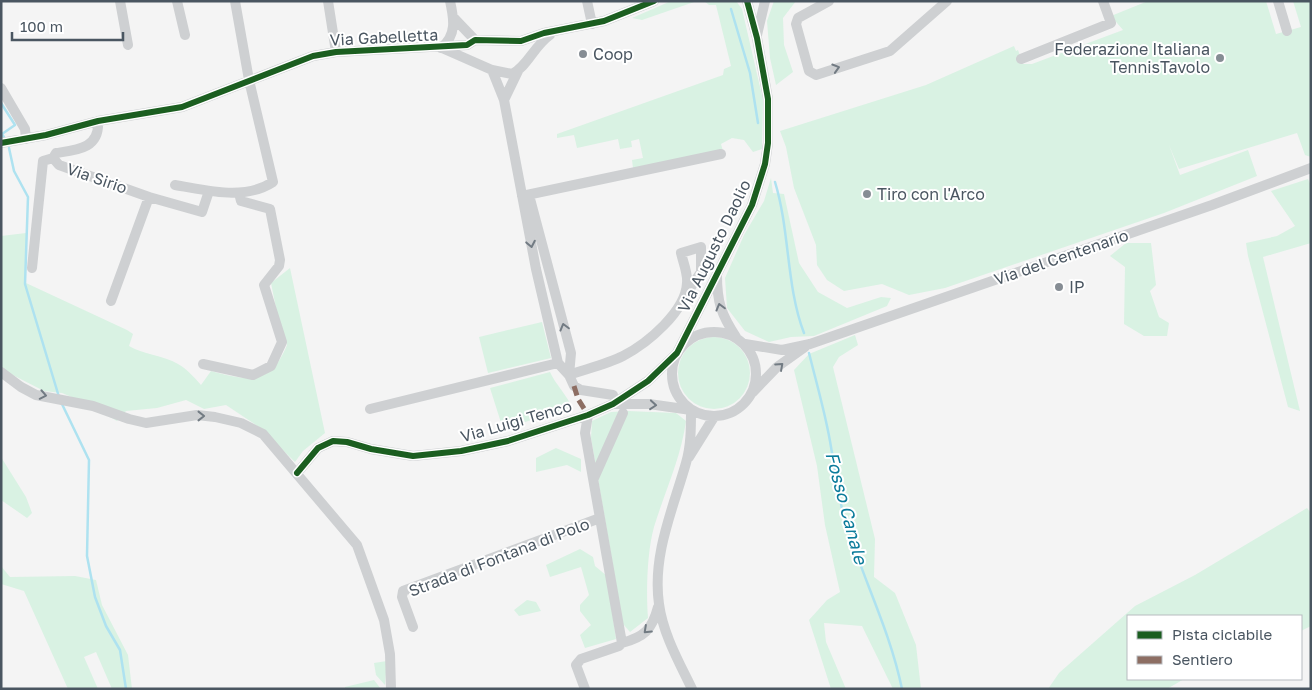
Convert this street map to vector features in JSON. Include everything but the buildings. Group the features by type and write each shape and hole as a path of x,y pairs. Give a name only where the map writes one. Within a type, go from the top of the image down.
{"street":[{"path":"120,1 128,45"},
{"path":"177,1 184,35"},
{"path":"175,185 209,191 240,193 256,191 273,182 249,80 235,1"},
{"path":"328,1 336,52"},
{"path":"441,48 451,37 454,22 450,1"},
{"path":"587,1 592,24"},
{"name":"Via Gabelletta","path":"1,143 26,139 98,121 182,107 313,56 336,52 441,48 471,43 513,42 604,21 654,1"},
{"name":"Via Augusto Daolio","path":"756,38 765,1"},
{"path":"828,1 798,18 796,24 809,71 816,74 890,51 947,1"},
{"path":"1021,59 1111,23 1103,1"},
{"path":"1278,1 1287,31"},
{"name":"Via Augusto Daolio","path":"677,353 752,205 765,164 768,143 768,99 756,38 746,3"},
{"path":"454,22 471,43 469,60"},
{"name":"Via Gabelletta","path":"441,48 506,74 518,71 542,40 555,32"},
{"path":"513,42 521,48 525,62"},
{"path":"492,70 504,100 526,196 571,353 569,375"},
{"path":"504,100 518,71"},
{"path":"1,88 25,129 26,139"},
{"name":"Via Sirio","path":"98,121 95,138 88,146 56,153 53,158 58,165 149,197 202,212 209,191"},
{"path":"526,196 721,154"},
{"path":"32,268 42,161 53,158"},
{"name":"Via del Centenario","path":"745,344 782,350 810,344 1212,205 1311,168"},
{"path":"203,364 253,375 271,366 282,342 264,285 279,266 280,260 270,209 241,201 240,193"},
{"path":"526,196 536,269 558,363 569,375 574,386 613,400"},
{"name":"Via Sirio","path":"111,301 149,197"},
{"name":"Via Augusto Daolio","path":"717,274 717,297 722,316 736,337"},
{"path":"569,375 624,356 661,328 679,308 685,296"},
{"path":"710,331 723,332 736,337 745,344 752,355 756,367 756,380 753,392 737,410 714,417 691,410 682,402 675,390 672,378 672,365 677,353 685,342 697,335 710,331"},
{"name":"Via del Centenario","path":"753,392 778,367 810,344"},
{"name":"Via Luigi Tenco","path":"297,473 318,448 333,442 347,442 371,449 404,454 428,455 461,451 508,441 588,415 648,381 677,353"},
{"path":"370,409 558,363"},
{"path":"1,372 21,387 36,394 93,406 146,423 197,415 241,423 263,434 357,545 384,620 390,654 391,689"},
{"name":"Via Luigi Tenco","path":"613,400 691,410"},
{"path":"585,689 576,665 581,659 636,639 654,623 659,604 660,552 669,515 686,462 691,434 691,410"},
{"path":"594,478 623,413"},
{"name":"Strada di Fontana di Polo","path":"588,415 585,433 622,643"},
{"path":"686,462 714,417"},
{"name":"Strada di Fontana di Polo","path":"413,627 402,597 404,591 600,518"},
{"path":"659,604 666,632 692,689"}],"green space":[{"path":"671,1 697,1 642,20 632,18"},
{"path":"704,1 736,1 742,9 763,100 762,149 753,152 744,140 732,138 721,144 723,151 633,168 632,160 643,158 639,139 631,141 632,147 620,149 618,139 577,148 574,135 557,138 557,134 723,75 724,69 731,66 716,5 709,5"},
{"path":"774,1 796,1 783,18 784,45 793,72 776,85 770,58 767,21"},
{"path":"1148,1 1266,1 1276,34 1301,27 1293,1 1311,1 1311,157 1305,155 1297,133 1179,169 1169,145 1180,175 1248,150 1257,176 1164,213 945,288 909,295 882,284 844,291 827,280 817,265 816,245 794,188 786,147 780,131 926,85 1014,46 1016,51 1018,50 1023,64 1032,64 1123,30 1111,16"},
{"path":"771,178 773,193 784,194 799,263 818,292 847,308 881,297 891,298 887,306 814,336 791,337 769,342 745,331 727,308 725,278 744,235 764,201"},
{"path":"1308,179 1311,186 1311,243 1263,257 1300,411 1288,407 1246,243 1277,236 1295,226 1271,191"},
{"path":"26,233 26,283 127,330 133,334 129,346 178,364 201,385 211,371 247,378 266,374 273,368 287,345 278,318 271,283 290,268 325,433 303,451 295,462 259,427 226,405 204,409 186,400 157,408 126,411 117,421 81,401 62,393 44,391 1,369 1,236"},
{"path":"1126,243 1151,243 1156,285 1150,291 1159,317 1169,323 1167,336 1144,336 1124,324 1125,267 1110,256"},
{"path":"542,322 551,358 488,373 479,337"},
{"path":"855,335 858,345 839,357 833,367 875,539 874,577 895,593 916,645 921,689 893,689 862,626 824,623 826,642 846,689 831,689 809,620 827,600 840,592 825,525 817,466 794,370 809,354"},
{"path":"714,337 728,340 740,347 747,359 750,373 747,387 740,399 728,406 714,409 700,406 688,399 681,387 678,373 681,359 688,347 700,340"},
{"path":"550,372 572,407 503,429 490,388"},
{"path":"611,412 676,413 686,421 677,461 652,537 648,572 648,618 630,632 623,624 591,438 592,421"},
{"path":"556,448 581,459 581,472 567,465 536,472 536,458"},
{"path":"1,457 26,497 32,513 27,518 1,500"},
{"path":"1307,508 1311,513 1311,626 1302,630 1302,615 1127,615 1127,680 1182,680 1167,689 1048,689 1059,673 1135,606 1195,575"},
{"path":"580,549 593,557 595,566 607,576 616,639 585,648 580,635 591,625 580,611 580,605 589,595 581,567 550,577 546,565"},
{"path":"1,566 10,577 75,576 96,580 102,605 128,655 132,689 112,689 96,652 84,657 98,689 68,689 24,591 1,584"},
{"path":"527,600 536,602 541,611 519,616 514,610"},
{"path":"387,661 385,685 376,675 374,663"},
{"path":"374,680 381,689 345,689 345,687"}],"waterway":[{"name":"Fosso Canale","path":"731,9 750,73 758,123"},
{"path":"1,103 15,125 2,134 5,139"},
{"path":"9,148 14,171 28,197 25,284 59,397"},
{"name":"Fosso Canale","path":"775,182 780,201 794,296 804,333"},
{"name":"Fosso Canale","path":"809,353 827,426 839,497 845,520 883,625 902,689"},
{"path":"61,402 89,460 87,556 95,597 106,626 120,650 126,689"}],"marked path":[{"path":"574,386 578,399 588,415"}],"cycle path":[{"path":"1,143 46,135 98,121 182,107 313,56 336,52 467,45 475,40 521,41 544,33 604,21 654,1"},
{"path":"297,473 318,448 333,441 347,442 371,449 413,456 461,451 508,441 588,415 613,404 648,381 677,353 752,205 765,164 768,143 768,99 757,38 747,1"}],"place":[{"name":"Coop","path":"583,54"},
{"name":"Federazione Italiana TennisTavolo","path":"1220,58"},
{"name":"Tiro con l'Arco","path":"867,194"},
{"name":"IP","path":"1059,287"}]}
